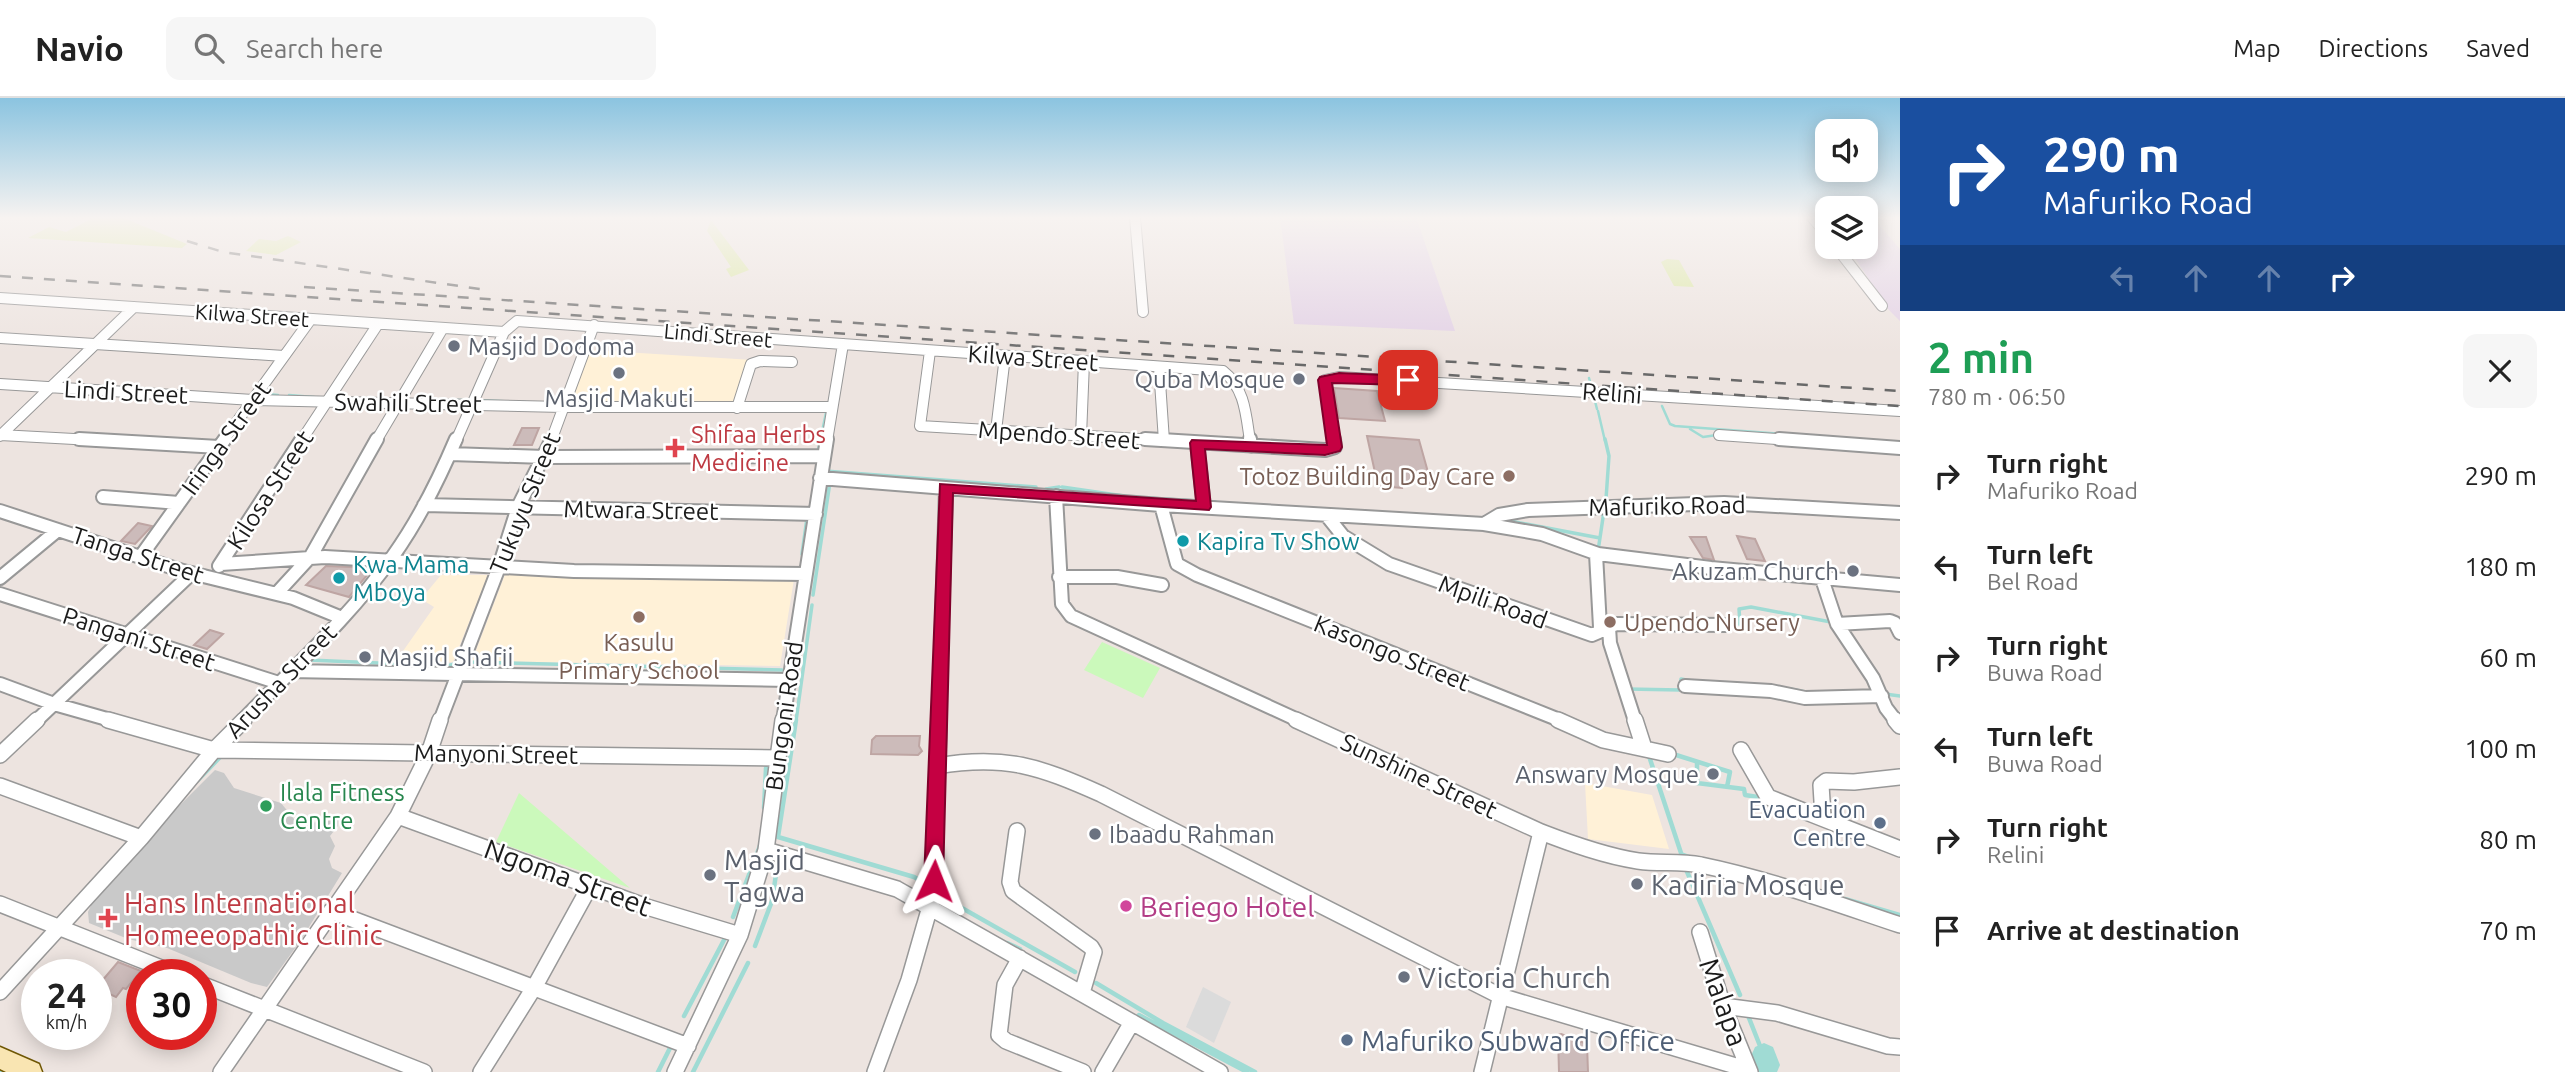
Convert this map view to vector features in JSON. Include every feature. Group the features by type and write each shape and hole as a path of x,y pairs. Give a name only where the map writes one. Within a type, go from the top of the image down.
{"main road":[{"path":"0,1058 32,1072"}],"street":[{"path":"1139,262 1143,312"},
{"path":"1848,262 1882,306"},
{"name":"Kilwa Street","path":"2,299 504,332"},
{"path":"0,435 134,307"},
{"name":"Iringa Street","path":"141,556 311,319"},
{"name":"Lindi Street","path":"504,332 517,321 843,344"},
{"name":"Kilosa Street","path":"211,579 378,324"},
{"name":"Tukuyu Street","path":"221,1072 398,816 429,753 456,674 499,567 518,507 545,457 594,325"},
{"path":"278,592 312,556 397,403 443,328"},
{"name":"Arusha Street","path":"0,992 141,838 214,750 342,618 393,558 450,454 504,332"},
{"path":"0,338 284,356"},
{"name":"Kilwa Street","path":"843,344 1223,371 1241,392 1251,446"},
{"name":"Bungoni Road","path":"675,1072 740,935 766,850 788,680 843,344"},
{"name":"Mpendo Street","path":"930,351 920,426 1325,450 1335,447 1325,380"},
{"path":"996,431 1005,356"},
{"path":"737,408 751,364 760,360 792,362"},
{"path":"1081,436 1084,362"},
{"path":"1159,367 1164,441"},
{"name":"Relini","path":"1325,380 1339,377 1467,383 1900,411"},
{"name":"Lindi Street","path":"0,384 253,400"},
{"name":"Swahili Street","path":"253,400 563,407"},
{"path":"563,407 831,407"},
{"path":"0,435 219,447"},
{"path":"1719,435 1900,448"},
{"path":"1197,443 1204,507"},
{"path":"450,454 545,457 824,456"},
{"name":"Mafuriko Road","path":"820,478 1161,505 1484,524 1542,534 1597,554 1711,568 1900,585"},
{"path":"875,1072 909,980 933,896 946,488"},
{"name":"Sunshine Street","path":"1056,496 1062,604 1071,616 1541,832 1575,845 1639,861 1668,860 1690,863 1763,880 1900,925"},
{"path":"103,497 179,503"},
{"name":"Mafuriko Road","path":"1484,524 1499,515 1540,509 1605,509 1724,503 1853,508"},
{"name":"Mtwara Street","path":"424,505 816,514"},
{"name":"Kasongo Street","path":"1161,505 1177,564 1197,575 1539,711 1604,740 1668,754"},
{"path":"1853,508 1900,513"},
{"name":"Tanga Street","path":"0,511 211,579 278,592 322,607 342,618"},
{"name":"Mpili Road","path":"1327,516 1343,536 1389,564 1592,635 1599,632 1600,626 1597,554"},
{"path":"0,578 58,530"},
{"path":"221,564 280,556 312,556 393,558 499,567 806,574"},
{"path":"0,755 192,573"},
{"path":"1821,576 1837,624 1873,678 1886,708 1900,726"},
{"path":"1059,577 1117,577 1162,585"},
{"name":"Pangani Street","path":"0,594 279,683"},
{"path":"1837,624 1890,621 1895,623 1900,633"},
{"path":"1644,748 1610,643 1609,627 1617,624 1726,625"},
{"path":"290,671 788,680"},
{"path":"0,684 54,704 214,750"},
{"path":"1685,686 1771,691 1805,698 1882,696"},
{"name":"Manyoni Street","path":"214,750 778,758"},
{"path":"1741,750 1768,797 1900,849"},
{"path":"937,766 988,758 1046,770 1101,794 1500,996 1750,1071"},
{"path":"1823,817 1821,785 1826,781 1863,782 1900,777"},
{"path":"0,786 141,838"},
{"name":"Ngoma Street","path":"398,816 590,886 740,935"},
{"path":"1017,831 1010,883 1013,891 1091,947 1094,952 1082,993"},
{"path":"1482,1072 1541,832"},
{"path":"766,850 897,888 1220,1072"},
{"path":"481,1072 535,986 590,886"},
{"path":"0,904 139,959"},
{"path":"331,911 688,1046"},
{"name":"Malapa","path":"1700,932 1723,1006 1750,1071"},
{"path":"1020,958 1005,985 999,1035 1006,1041 1083,1072"},
{"path":"217,990 424,1072"},
{"path":"1723,1006 1777,1013 1888,1046 1900,1047"},
{"path":"1103,1072 1132,1022"}],"shaded area":[{"path":"1286,262 1432,262 1455,331 1294,324"},
{"path":"1858,262 1900,262 1900,321 1888,309"},
{"path":"591,350 753,360 733,406 564,404"},
{"name":"Kasulu Primary School","path":"506,572 795,573 780,666 472,661"},
{"path":"441,575 488,575 453,662 396,661 434,607 421,599"},
{"path":"215,770 224,773 234,788 281,803 294,819 309,823 338,820 338,826 330,836 335,846 329,859 332,868 342,873 301,940 267,987 217,969 217,959 193,959 167,948 128,939 89,923 88,912 95,896 135,850"},
{"path":"1585,783 1652,795 1669,849 1588,839"},
{"path":"1203,987 1231,1002 1214,1043 1186,1027"}],"green space":[{"path":"728,262 743,262 749,270 731,277 726,269 731,267"},
{"path":"1661,262 1680,262 1694,287 1674,286"},
{"path":"1102,642 1160,668 1143,698 1084,670"},
{"path":"519,793 630,888 496,842"}],"building":[{"path":"1334,388 1377,391 1385,421 1339,418"},
{"path":"522,428 539,428 532,445 514,445"},
{"path":"1367,436 1419,440 1431,483 1401,481 1402,488 1378,486"},
{"path":"138,523 152,526 135,544 121,541"},
{"path":"1737,536 1755,539 1765,561 1747,559"},
{"path":"1690,537 1706,537 1714,560 1703,558"},
{"name":"Kwa Mama Mboya","path":"326,566 373,568 349,597 306,585"},
{"path":"210,630 223,634 207,649 194,645"},
{"path":"876,736 920,736 919,746 922,751 918,755 871,754 872,740"},
{"path":"118,962 126,965 126,989 123,988 116,997 112,995 112,969"},
{"path":"1558,1035 1587,1044 1588,1072 1559,1072"}],"waterway":[{"path":"1589,378 1597,409"},
{"path":"267,394 278,395"},
{"path":"289,395 314,397"},
{"path":"457,400 469,400"},
{"path":"476,400 525,402"},
{"path":"1662,406 1670,424 1675,426 1783,434"},
{"path":"820,441 827,408"},
{"path":"1598,411 1605,441"},
{"path":"1690,429 1703,437 1717,435"},
{"path":"818,452 821,439"},
{"path":"1605,439 1609,456 1606,499"},
{"path":"825,471 1036,487"},
{"path":"813,595 830,482"},
{"path":"1046,489 1059,487"},
{"path":"1062,487 1124,496"},
{"path":"1146,498 1215,502"},
{"path":"1600,538 1604,511"},
{"path":"802,554 807,518"},
{"path":"1505,520 1600,538"},
{"path":"1598,551 1600,538"},
{"path":"796,721 812,605"},
{"path":"1730,623 1740,624 1739,609 1751,607 1831,622"},
{"path":"1605,617 1618,620"},
{"path":"309,660 447,666 458,663"},
{"path":"466,662 782,670"},
{"path":"1627,689 1680,690 1681,679 1692,681"},
{"path":"1790,689 1810,693"},
{"path":"1885,694 1900,696"},
{"path":"796,720 778,837 914,877 927,884"},
{"path":"1648,753 1681,854"},
{"path":"1673,754 1730,772 1727,787"},
{"path":"198,780 222,755"},
{"path":"1697,763 1697,783 1727,787"},
{"path":"764,808 766,768"},
{"path":"1727,787 1744,789 1745,795 1764,798"},
{"path":"733,917 761,843"},
{"path":"1681,854 1689,857"},
{"path":"755,946 772,901 778,861 781,861"},
{"path":"1685,867 1740,995"},
{"path":"939,895 1075,972"},
{"path":"1845,899 1900,915"},
{"path":"684,1016 724,940"},
{"path":"1007,943 1020,949"},
{"path":"693,1072 748,963"},
{"path":"1096,983 1163,1023 1255,1072"},
{"path":"1747,1013 1764,1056"},
{"path":"1139,1015 1247,1072"},
{"path":"658,1072 671,1046"},
{"path":"1764,1056 1767,1065"},
{"path":"1767,1065 1769,1072"},
{"path":"0,1070 5,1072"}],"railway":[{"path":"296,262 480,289"},
{"path":"0,276 1900,406"},
{"path":"304,287 1900,391"}],"place":[{"name":"Masjid Dodoma","path":"454,346"},
{"name":"Masjid Makuti","path":"619,373"},
{"name":"Quba Mosque","path":"1299,379"},
{"name":"Shifaa Herbs Medicine","path":"675,448"},
{"name":"Totoz Building Day Care","path":"1509,476"},
{"name":"Kapira Tv Show","path":"1183,541"},
{"name":"Akuzam Church","path":"1853,571"},
{"name":"Kwa Mama Mboya","path":"339,578"},
{"name":"Kasulu Primary School","path":"639,617"},
{"name":"Upendo Nursery","path":"1610,622"},
{"name":"Masjid Shafii","path":"365,657"},
{"name":"Answary Mosque","path":"1713,774"},
{"name":"Ilala Fitness Centre","path":"266,806"},
{"name":"Evacuation Centre","path":"1880,823"},
{"name":"Ibaadu Rahman","path":"1095,834"},
{"name":"Masjid Tagwa","path":"710,875"},
{"name":"Kadiria Mosque","path":"1637,884"},
{"name":"Beriego Hotel","path":"1126,906"},
{"name":"Hans International Homeeopathic Clinic","path":"108,918"},
{"name":"Victoria Church","path":"1404,977"},
{"name":"Mafuriko Subward Office","path":"1347,1040"}],"route":[{"path":"934,881 946,488 1204,507 1197,443 1325,450 1335,447 1325,380 1332,377 1408,380"}]}
